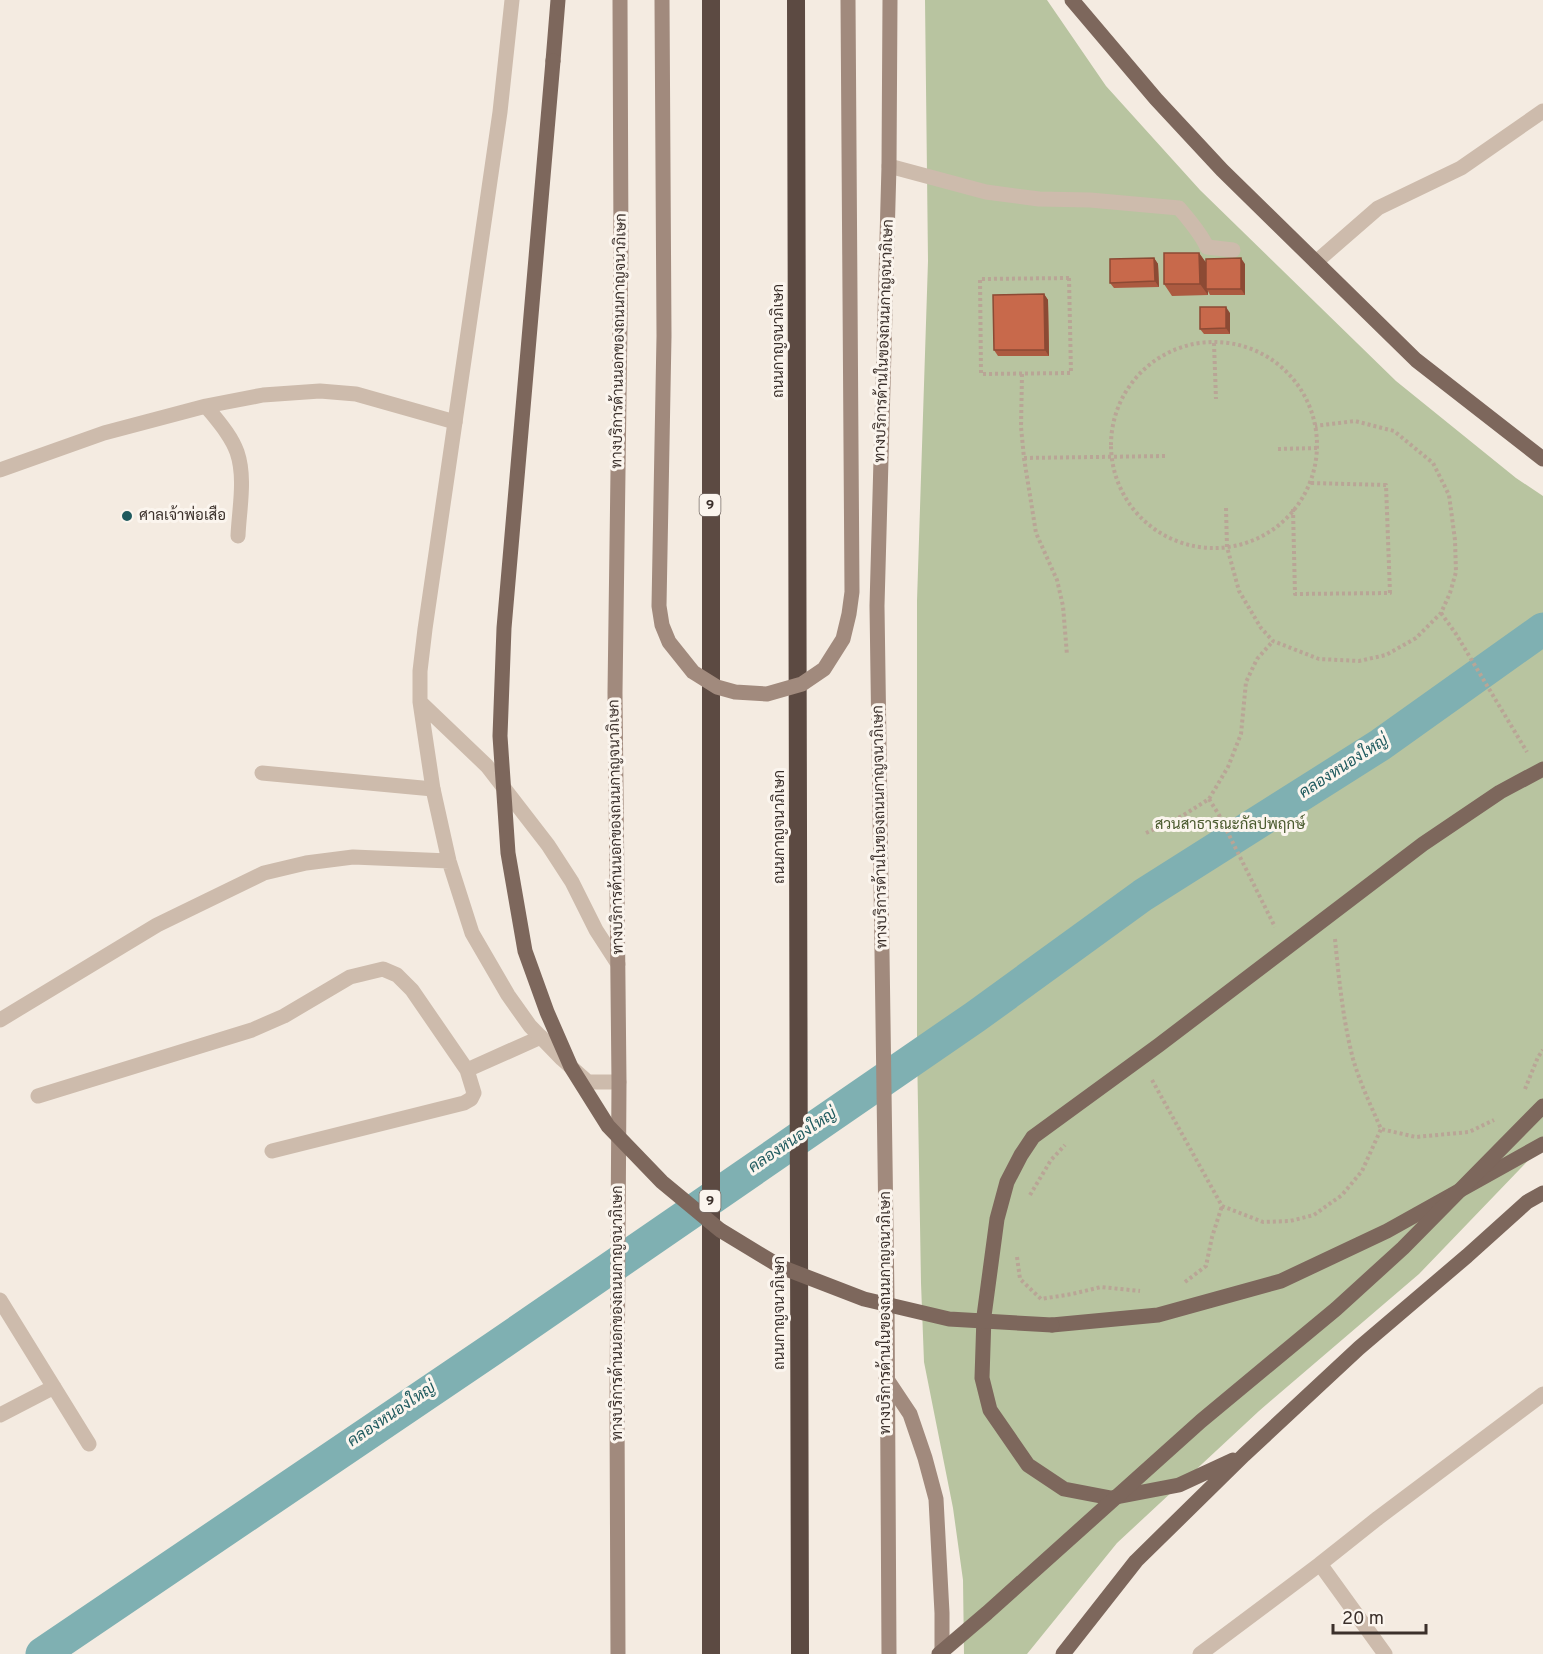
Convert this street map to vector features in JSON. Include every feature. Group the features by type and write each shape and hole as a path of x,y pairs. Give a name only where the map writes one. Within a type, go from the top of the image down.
{"highway":[{"name":"9","path":"711,0 711,1654"},
{"name":"ถนนกาญจนาภิเษก","path":"796,0 800,1654"}],"main road":[{"path":"558,0 504,628 500,736 508,853 525,951 547,1012 572,1067 608,1126 662,1182 720,1230 780,1267 864,1299 949,1319 1052,1325 1158,1315 1281,1281 1387,1231 1543,1144"},
{"name":"ทางบริการด้านนอกของถนนกาญจนาภิเษก","path":"618,1654 619,1082 615,693 621,250 620,0"},
{"path":"662,0 664,336 659,606 662,625 669,642 693,672 717,687 735,692 767,694 802,684 825,669 843,639 849,614 852,580 848,0"},
{"name":"ทางบริการด้านในของถนนกาญจนาภิเษก","path":"889,1654 878,606 889,166 890,0"},
{"path":"1072,0 1156,99 1207,154 1416,360 1543,459"},
{"path":"1244,1455 1179,1485 1111,1498 1064,1489 1028,1465 990,1410 982,1378 984,1316 997,1219 1007,1182 1033,1137 1169,1038 1423,844 1537,764"},
{"path":"940,1654 1201,1421 1335,1309 1403,1248 1543,1106"},
{"path":"1063,1654 1136,1561 1244,1455 1359,1348 1527,1202 1543,1193"},
{"path":"886,1378 910,1414 936,1500 942,1613 940,1654"}],"street":[{"path":"512,0 500,112 422,650 420,702 433,789 449,861 472,933 508,995 530,1026 562,1059 588,1082 619,1082"},
{"path":"1316,262 1378,208 1461,168 1543,111"},
{"path":"889,166 986,192 1038,199 1090,200 1179,208 1193,224 1207,247 1233,250"},
{"path":"0,470 104,433 206,406 263,395 320,391 356,394 455,422"},
{"path":"206,406 237,452 242,475 238,536"},
{"path":"420,702 487,766 548,845 572,882 596,930 618,964"},
{"path":"262,773 433,789"},
{"path":"0,1020 157,925 264,873 306,862 353,857 449,861"},
{"path":"38,1096 252,1030 285,1016 350,977 383,969 397,975 412,990 467,1070 474,1093 471,1099 464,1103 272,1151"},
{"path":"467,1070 541,1037"},
{"path":"0,1299 89,1444"},
{"path":"0,1415 54,1387"},
{"path":"1200,1654 1543,1394"},
{"path":"1320,1564 1385,1654"}],"path":[{"path":"1069,278 1071,373 1022,374 981,374 980,279 1069,278"},
{"path":"1195,342 1214,343 1242,345 1287,371 1314,413 1318,453 1307,492 1276,528 1241,545 1192,547 1147,525 1122,495 1112,458 1115,411 1127,386 1163,354 1195,342"},
{"path":"1214,343 1216,399"},
{"path":"1022,374 1021,427 1036,533 1056,580 1063,606 1067,655"},
{"path":"1226,508 1227,547 1239,591 1273,641 1318,659 1359,661 1386,655 1416,638 1441,613 1456,572 1455,540 1449,495 1433,463 1394,431 1355,421 1315,426"},
{"path":"1278,449 1317,448"},
{"path":"1024,458 1167,456"},
{"path":"1293,509 1295,594 1390,593 1386,485 1310,483"},
{"path":"1441,613 1537,764"},
{"path":"1146,833 1182,816 1209,799 1228,767 1241,734 1246,682 1257,659 1273,641"},
{"path":"1209,799 1276,929"},
{"path":"1160,1072 1152,1079 1222,1206 1263,1222 1290,1221 1314,1215 1342,1195 1362,1171 1381,1129 1354,1061 1342,1009 1335,939 1326,943"},
{"path":"1518,1097 1525,1088 1543,1050"},
{"path":"1381,1129 1416,1137 1469,1132 1495,1119"},
{"path":"1028,1199 1051,1160 1066,1144"},
{"path":"1182,1284 1206,1266 1222,1206"},
{"path":"1016,1246 1020,1279 1041,1299 1101,1287 1150,1293"}],"green space":[{"name":"สวนสาธารณะกัลปพฤกษ์","path":"925,0 1047,0 1106,86 1200,190 1396,381 1516,478 1543,496 1543,1145 1419,1274 1259,1411 1117,1543 1027,1654 964,1654 963,1580 953,1508 924,1362 917,1048 917,601 928,261"}],"building":[{"path":"1164,253 1199,253 1200,284 1164,284"},
{"path":"1154,258 1155,281 1110,283 1110,259"},
{"path":"1241,258 1241,289 1206,289 1206,259"},
{"path":"1044,294 1045,350 994,350 993,295"},
{"path":"1200,307 1226,307 1226,328 1200,329"}],"waterway":[{"name":"คลองหนองใหญ่","path":"42,1654 494,1348 975,1017 1143,895 1380,745 1543,629"}],"place":[{"name":"ศาลเจ้าพ่อเสือ","path":"127,516"}]}
